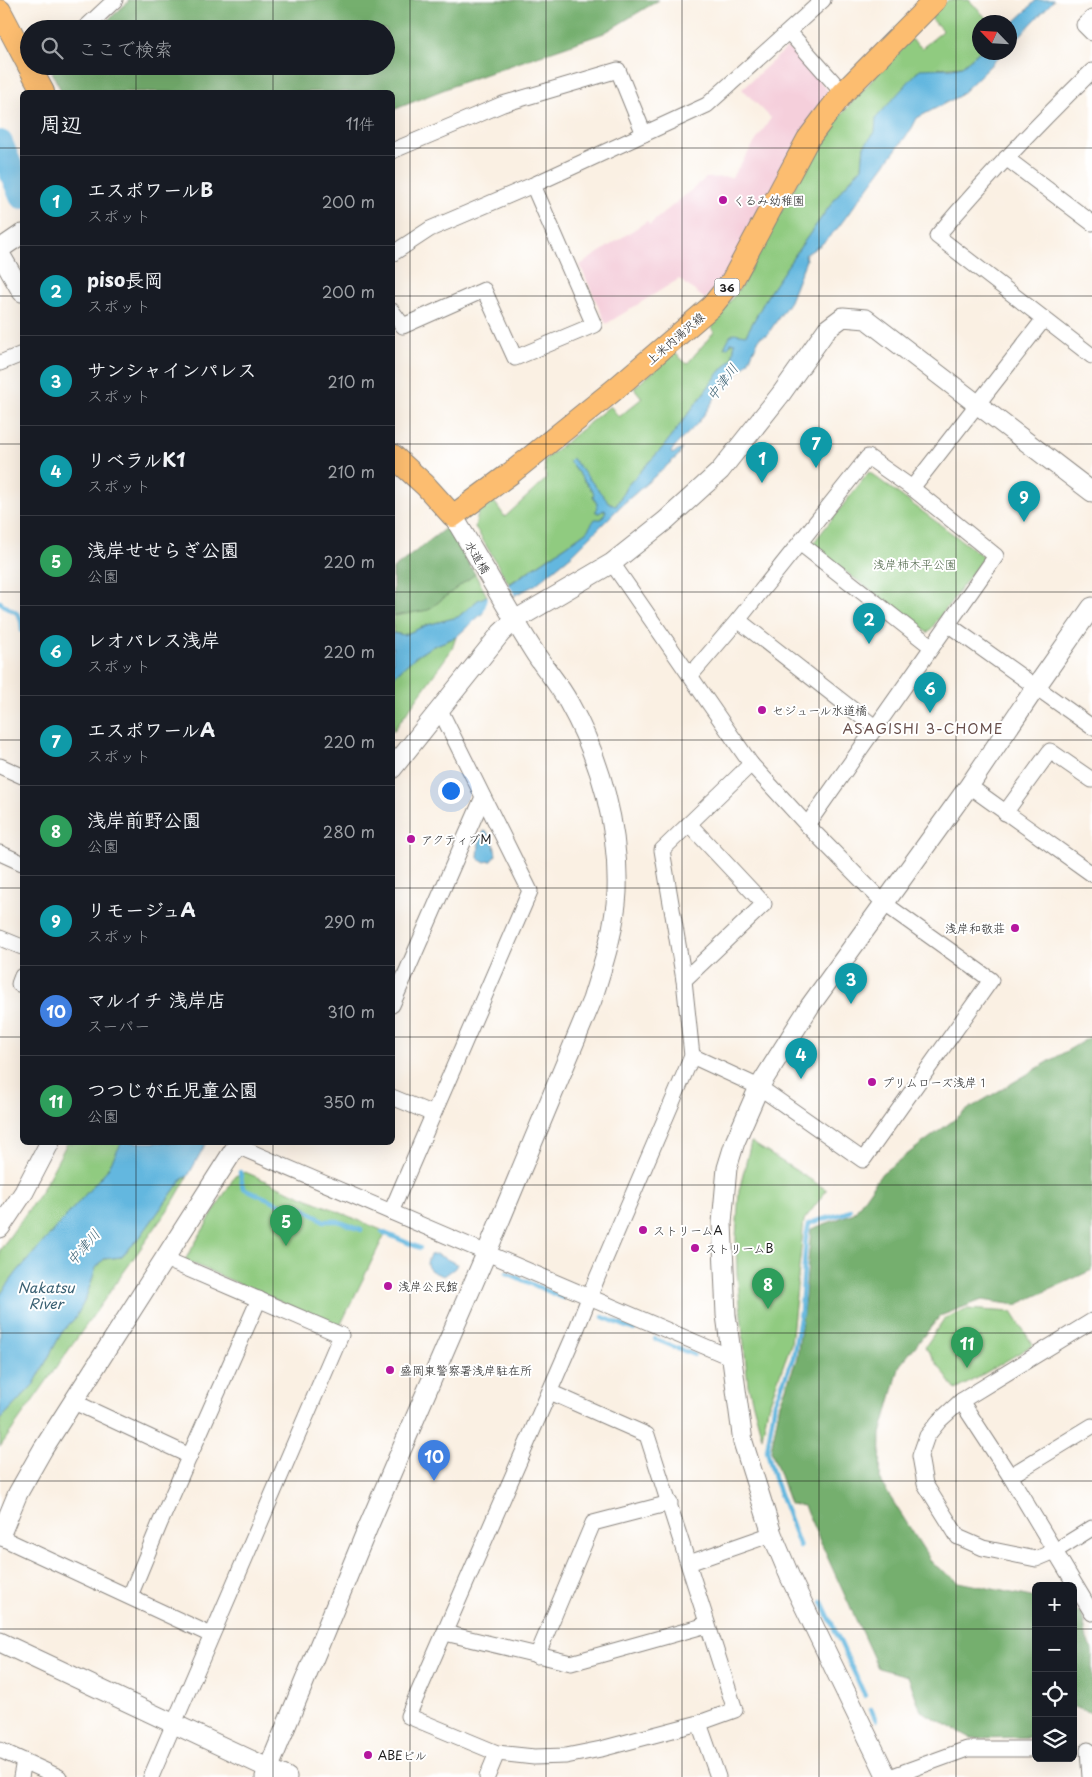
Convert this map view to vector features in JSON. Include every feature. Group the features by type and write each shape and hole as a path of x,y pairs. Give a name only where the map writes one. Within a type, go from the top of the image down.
{"main road":[{"name":"上米内湯沢線","path":"454,516 614,390 712,306 732,282 808,140 844,93 935,0"},
{"path":"0,11 20,45"},
{"path":"395,458 425,485 454,516"}],"street":[{"path":"94,20 115,0"},
{"path":"395,252 430,230 707,105 823,0"},
{"path":"1092,18 1084,25 1092,33"},
{"path":"789,32 844,93"},
{"path":"395,150 503,104 618,70 644,134"},
{"path":"1092,71 1040,121 978,187 938,236 1092,356"},
{"path":"1006,158 1092,222"},
{"path":"395,315 403,326 484,290 515,358 594,325 533,185"},
{"path":"8,245 20,285"},
{"path":"395,765 501,633 515,620 612,563 665,521 720,471 781,394 827,329 843,317 866,319 1092,492"},
{"path":"912,488 1044,319"},
{"path":"0,363 20,355"},
{"path":"690,676 738,620 868,457 912,488 996,556 807,825"},
{"name":"水道橋","path":"267,1773 368,1527 486,1254 592,1000 603,967 617,894 612,824 595,761 569,702 515,620 454,516"},
{"path":"800,543 932,647"},
{"path":"612,563 751,764 807,825 885,904 991,980 863,1160 759,1087 692,1056"},
{"path":"1032,1750 967,1748 889,1777 806,1612 772,1534 743,1442 726,1315 722,1223 727,1168 735,1142 759,1087 810,1006 969,786 1092,607"},
{"path":"738,620 876,728"},
{"path":"949,625 1092,728"},
{"path":"391,1212 530,891 440,710"},
{"path":"1005,813 1050,750 1092,780"},
{"path":"550,1392 647,1435 735,1710 601,1749 566,1756 534,1757 497,1753 408,1716 550,1392 692,1056 684,980 662,850 751,764"},
{"path":"0,766 20,775"},
{"path":"969,786 1092,874"},
{"path":"395,998 483,797"},
{"path":"684,980 764,904 689,824"},
{"path":"0,853 20,862"},
{"path":"0,938 20,946"},
{"path":"395,1098 433,1114"},
{"path":"0,1228 24,1192 48,1145"},
{"path":"211,1635 0,1536 18,1493 43,1449 237,1145"},
{"path":"240,1145 486,1254 732,1358"},
{"path":"151,1777 341,1335 165,1259"},
{"path":"130,1596 160,1523 259,1299"},
{"path":"1092,1321 961,1401 939,1421 927,1436 920,1456 925,1484 958,1537 983,1548 1036,1559 1055,1552 1092,1528"},
{"path":"961,1401 1010,1476 1092,1613"},
{"path":"74,1402 190,1456"},
{"path":"1010,1476 1092,1426"},
{"path":"536,1656 593,1523 670,1503"},
{"path":"689,1563 772,1534"},
{"path":"445,1633 571,1663 707,1625"},
{"path":"0,1642 173,1724 267,1773 287,1777"},
{"path":"699,1722 718,1777"},
{"path":"0,1750 59,1777"},
{"path":"1084,1750 1090,1777"},
{"path":"487,1777 497,1753"},
{"path":"22,1777 24,1761"}],"shaded area":[{"name":"くるみ幼稚園","path":"786,49 792,49 830,93 724,277 705,299 679,279 606,324 580,265 647,221 649,225 706,178 732,177 771,118 742,89"}],"green space":[{"path":"128,0 659,0 604,33 460,83 395,109 395,90 61,90 53,75 395,75 395,20 108,20"},
{"path":"948,0 969,0 983,15 972,15 972,58 962,66 938,68 864,146 862,167 840,192 801,246 769,293 746,335 737,334 733,342 735,343 732,359 718,374 664,446 627,486 616,506 600,493 572,459 569,461 594,493 593,497 597,504 596,512 599,513 604,509 606,511 602,520 509,584 475,527 480,504 491,497 505,517 546,479 544,460 610,406 619,417 642,398 634,388 675,353 687,364 714,332 710,323 728,304 742,285 811,156 837,119 910,38 922,48 943,31 930,17"},
{"name":"浅岸柿木平公園","path":"869,472 984,557 928,633 811,546"},
{"path":"447,527 475,574 428,610 395,616 395,567"},
{"path":"475,574 487,596 478,600 458,617 427,625 404,635 395,633 395,616 428,610"},
{"path":"456,637 452,649 395,729 395,675 415,657 431,647"},
{"path":"1092,1036 1092,1270 1016,1305 982,1300 940,1316 900,1365 881,1434 880,1481 933,1564 959,1582 1032,1597 1032,1737 971,1738 921,1711 908,1676 878,1668 804,1506 790,1504 771,1450 780,1403 797,1358 811,1229 854,1213 882,1173 970,1108"},
{"path":"751,1142 827,1190 804,1220 791,1344 768,1407 762,1437 748,1385 737,1273 736,1238 739,1191"},
{"path":"66,1145 121,1145 107,1170 17,1272 0,1295 0,1250 41,1192"},
{"path":"245,1172 386,1232 339,1328 185,1260 235,1176"},
{"path":"188,1176 172,1204 0,1447 0,1420 34,1384 62,1332 76,1317 85,1300 96,1268 104,1259 121,1257 140,1237 182,1179"},
{"path":"966,1309 1012,1312 1033,1345 956,1390 925,1347 944,1319"},
{"path":"1077,1611 1082,1613 1087,1640 1092,1650 1092,1713 1077,1708"}],"water":[{"path":"1036,0 1054,0 1017,39 1017,19"},
{"name":"中津川","path":"972,58 972,60 996,60 959,96 917,118 912,128 837,229 822,244 805,255 806,260 790,301 767,335 760,337 748,362 729,382 725,382 702,418 671,452 672,454 682,449 679,455 623,504 574,553 535,585 485,611 456,637 431,647 415,657 395,675 395,634 404,635 427,625 458,617 478,600 504,588 579,537 587,531 595,519 602,519 606,511 596,512 597,504 593,497 594,493 569,461 572,458 610,504 616,506 627,486 664,446 718,374 732,359 735,343 732,342 728,347 724,348 730,336 734,333 746,335 769,293 801,246 840,192 862,167 864,146 875,132 876,118 920,69 962,66"},
{"path":"484,831 487,832 494,844 496,855 491,861 483,862 478,858 479,843"},
{"name":"Nakatsu River","path":"120,1145 205,1145 188,1176 182,1179 140,1237 121,1257 104,1259 96,1268 85,1300 76,1317 62,1332 34,1384 0,1420 0,1295 17,1272 107,1170"},
{"path":"436,1254 457,1264 455,1268 444,1276 432,1271 427,1264 430,1255"}],"pier":[{"path":"507,582 515,595 483,614 488,598 487,594"}],"waterway":[{"path":"0,143 20,191"},
{"path":"0,602 16,612 20,618"},
{"path":"240,1172 243,1188 282,1205 298,1205 324,1221 338,1221 361,1230"},
{"path":"800,1547 774,1478 767,1450 775,1402 793,1358 801,1312 806,1237 809,1224 850,1210"},
{"path":"382,1232 420,1248"},
{"path":"507,1273 563,1298"},
{"path":"603,1317 634,1330"},
{"path":"655,1339 694,1355"},
{"path":"822,1602 865,1696"},
{"path":"871,1709 876,1720"}],"place":[{"name":"くるみ幼稚園","path":"723,200"},
{"name":"エスポワールA","path":"816,468"},
{"name":"エスポワールB","path":"762,483"},
{"name":"リモージュA","path":"1024,522"},
{"name":"piso長岡","path":"869,644"},
{"name":"セジュール水道橋","path":"762,710"},
{"name":"レオパレス浅岸","path":"930,713"},
{"name":"アクティブM","path":"411,839"},
{"name":"浅岸和敬荘","path":"1015,928"},
{"name":"サンシャインパレス","path":"851,1004"},
{"name":"リベラルK1","path":"801,1079"},
{"name":"プリムローズ浅岸１","path":"872,1082"},
{"name":"ストリームA","path":"643,1230"},
{"name":"浅岸せせらぎ公園","path":"286,1246"},
{"name":"ストリームB","path":"695,1248"},
{"name":"浅岸公民館","path":"388,1286"},
{"name":"浅岸前野公園","path":"768,1309"},
{"name":"つつじが丘児童公園","path":"967,1368"},
{"name":"盛岡東警察署浅岸駐在所","path":"390,1370"},
{"name":"マルイチ 浅岸店","path":"434,1481"},
{"name":"ABEビル","path":"368,1755"}],"district":[{"name":"ASAGISHI 3-CHOME","path":"923,728"}]}
